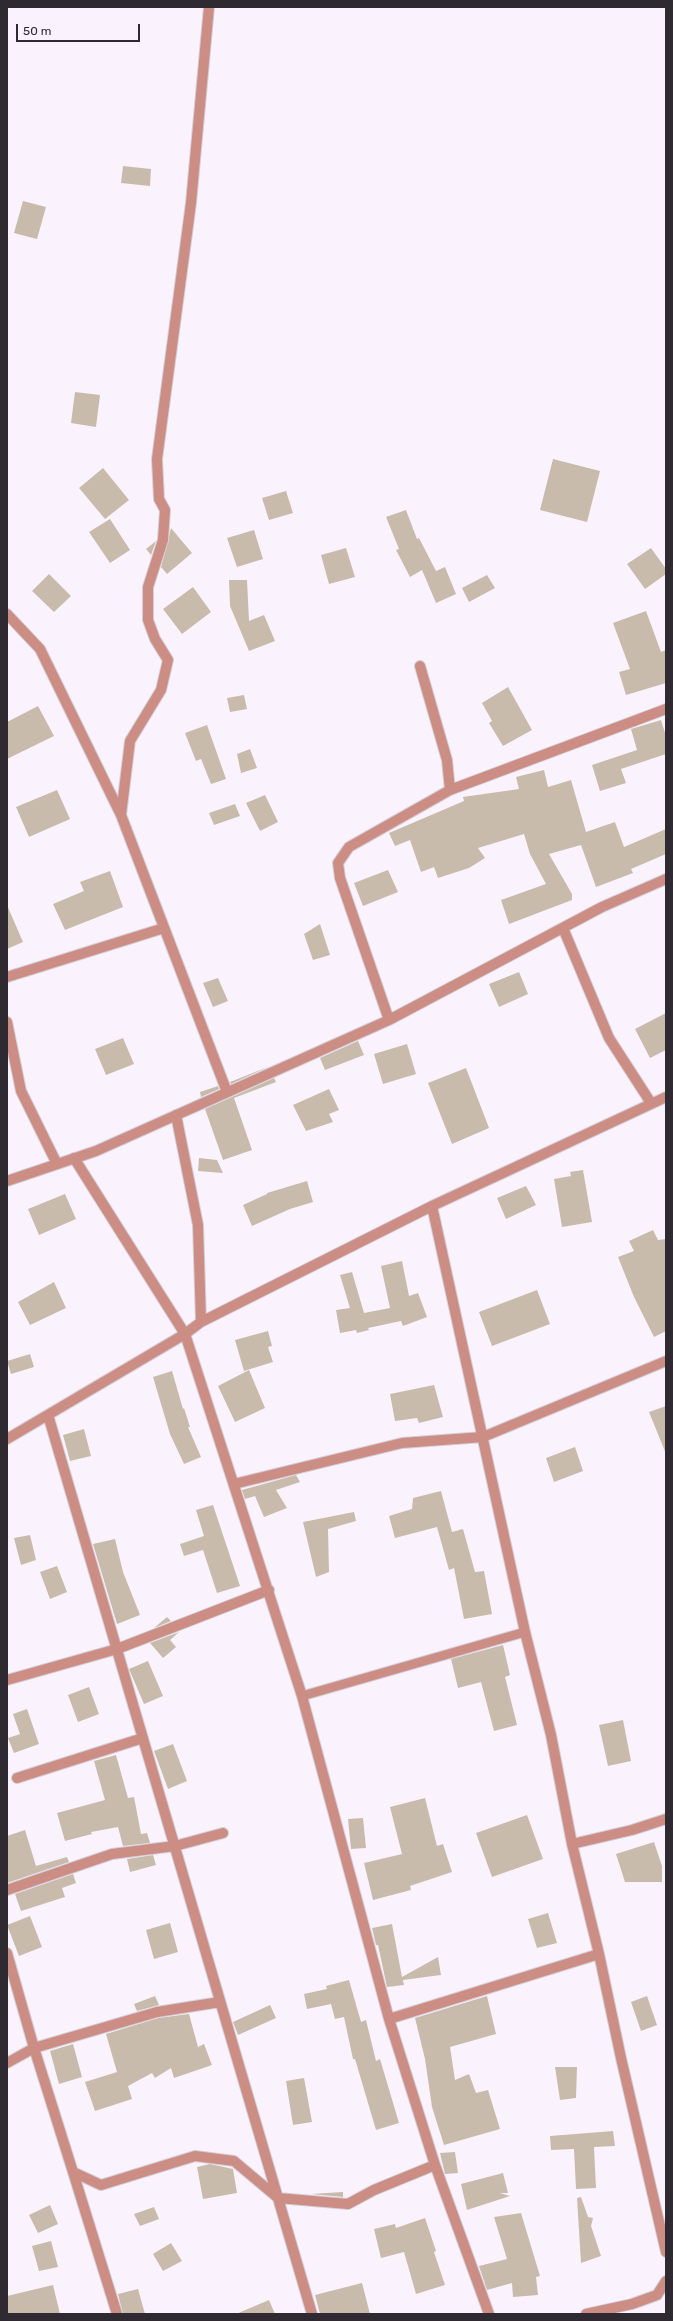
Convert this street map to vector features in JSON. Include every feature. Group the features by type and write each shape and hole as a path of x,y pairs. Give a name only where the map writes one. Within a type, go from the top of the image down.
{"street":[{"path":"121,815 130,741 161,690 168,660 155,639 148,620 148,587 163,540 165,510 159,499 157,459 191,203 209,7"},
{"path":"7,614 40,649 121,815 227,1092"},
{"path":"420,666 447,760 450,790"},
{"path":"389,1020 340,878 338,863 349,847 450,790 666,709"},
{"path":"7,1181 96,1151 389,1020 602,907 666,879"},
{"path":"7,977 164,928"},
{"path":"563,928 609,1038 651,1103"},
{"path":"7,1022 21,1091 57,1164"},
{"path":"7,1439 185,1334 201,1322 432,1206 666,1097"},
{"path":"176,1115 198,1225 201,1322"},
{"path":"74,1158 185,1334 302,1696 389,2019 435,2165 489,2314"},
{"path":"432,1206 526,1632 551,1735 572,1844 599,1954 620,2058 666,2252"},
{"path":"234,1484 402,1443 483,1437 666,1362"},
{"path":"48,1415 312,2314"},
{"path":"7,1680 117,1649 269,1590"},
{"path":"17,1778 143,1738"},
{"path":"572,1844 632,1830 666,1819"},
{"path":"7,1890 112,1854 175,1846 223,1833"},
{"path":"7,1953 34,2048 117,2314"},
{"path":"389,2019 599,1954"},
{"path":"7,2063 34,2048 157,2012 220,2002"},
{"path":"73,2172 101,2185 195,2156 234,2161 278,2198 348,2204 374,2190 435,2165"},
{"path":"586,2314 632,2304 657,2295 666,2281"}],"lane":[{"path":"302,1696 526,1632"}],"building":[{"path":"123,166 151,169 150,186 121,183"},
{"path":"23,201 46,207 37,239 14,233"},
{"path":"75,392 100,395 96,427 71,423"},
{"path":"553,459 600,471 587,522 540,510"},
{"path":"103,468 129,500 105,519 79,488"},
{"path":"286,491 293,513 269,520 262,498"},
{"path":"406,510 417,539 419,538 436,571 445,567 456,594 436,603 422,570 410,577 396,550 399,549 386,517"},
{"path":"110,519 130,550 110,563 89,532"},
{"path":"171,528 192,553 167,574 161,567"},
{"path":"254,530 263,559 237,567 227,538"},
{"path":"156,541 151,555 146,549"},
{"path":"346,548 355,577 329,584 321,555"},
{"path":"651,548 666,569 666,574 645,589 627,564"},
{"path":"49,574 71,596 54,612 32,591"},
{"path":"487,575 495,588 469,602 462,588"},
{"path":"229,580 247,580 249,621 264,615 275,641 249,651 230,606"},
{"path":"193,587 211,612 182,634 163,609"},
{"path":"646,611 661,652 666,650 666,683 626,695 619,672 630,669 613,623"},
{"path":"508,687 532,730 503,746 489,723 492,721 482,703"},
{"path":"244,695 247,709 230,712 227,698"},
{"path":"38,706 54,736 7,759 7,722"},
{"path":"661,720 666,736 666,754 621,769 626,783 600,791 592,765 637,750 631,729"},
{"path":"207,725 226,779 211,784 201,759 196,761 185,733"},
{"path":"250,749 257,768 241,773 237,754"},
{"path":"544,770 548,787 571,780 586,832 615,822 624,847 666,829 666,854 631,869 633,873 596,887 581,845 549,854 572,894 572,900 509,924 501,900 546,884 530,854 524,834 478,848 485,858 469,868 438,878 434,867 421,872 410,840 395,846 389,833 464,801 463,797 519,789 516,777"},
{"path":"57,790 70,819 29,837 16,807"},
{"path":"265,795 278,822 260,831 246,803"},
{"path":"235,804 240,816 214,825 209,813"},
{"path":"388,870 398,892 363,906 354,883"},
{"path":"110,871 123,907 65,930 53,904 84,891 80,882"},
{"path":"7,905 23,942 7,949"},
{"path":"320,924 330,955 313,960 304,934"},
{"path":"519,972 528,994 499,1007 489,984"},
{"path":"218,978 228,1001 213,1007 203,983"},
{"path":"666,1013 666,1050 650,1058 635,1029"},
{"path":"123,1038 134,1064 106,1075 95,1049"},
{"path":"358,1041 364,1055 325,1070 320,1058"},
{"path":"407,1044 416,1074 383,1084 374,1054"},
{"path":"270,1066 231,1084 230,1082"},
{"path":"466,1068 489,1128 452,1144 428,1083"},
{"path":"274,1078 276,1082 234,1098 252,1150 223,1160 205,1109"},
{"path":"218,1086 219,1089 201,1097 200,1092"},
{"path":"329,1089 339,1110 329,1114 333,1122 306,1131 293,1105"},
{"path":"199,1158 217,1160 223,1173 198,1171"},
{"path":"583,1170 592,1222 562,1227 554,1179 571,1176 570,1172"},
{"path":"307,1181 313,1202 290,1209 252,1226 243,1205 267,1193"},
{"path":"526,1186 536,1205 506,1219 497,1198"},
{"path":"65,1194 76,1219 39,1235 28,1209"},
{"path":"653,1230 658,1240 666,1239 666,1331 654,1337 634,1297 618,1257 634,1251 629,1241"},
{"path":"402,1261 409,1296 418,1293 427,1317 403,1326 401,1321 368,1328 369,1330 357,1333 356,1330 340,1333 336,1310 350,1308 340,1275 352,1272 364,1313 390,1308 381,1266"},
{"path":"54,1282 66,1308 30,1325 18,1302"},
{"path":"537,1290 550,1324 492,1346 479,1312"},
{"path":"268,1331 272,1346 268,1347 273,1362 244,1371 235,1340"},
{"path":"30,1354 34,1367 11,1374 7,1361"},
{"path":"249,1370 265,1408 235,1422 218,1386"},
{"path":"172,1371 190,1427 188,1427 201,1457 184,1464 170,1434 153,1377"},
{"path":"434,1385 443,1417 419,1423 417,1418 395,1421 390,1394"},
{"path":"666,1406 666,1454 649,1412"},
{"path":"84,1429 91,1456 70,1461 63,1435"},
{"path":"575,1447 583,1471 554,1482 546,1458"},
{"path":"296,1475 300,1482 276,1490 287,1508 264,1517 255,1496 245,1499 242,1490"},
{"path":"441,1491 452,1532 463,1529 475,1572 484,1571 492,1614 464,1619 454,1568 449,1570 437,1527 395,1538 389,1516 412,1509 413,1498"},
{"path":"213,1505 240,1586 217,1593 203,1550 184,1556 180,1544 204,1536 196,1510"},
{"path":"354,1512 356,1521 328,1529 329,1572 316,1577 303,1522"},
{"path":"30,1535 36,1560 21,1565 14,1538"},
{"path":"115,1539 123,1572 140,1615 117,1624 93,1544"},
{"path":"57,1566 67,1592 50,1599 40,1572"},
{"path":"167,1617 171,1621 154,1628"},
{"path":"179,1632 170,1640 176,1647 163,1658 150,1643"},
{"path":"503,1645 510,1675 505,1677 517,1725 494,1731 481,1682 458,1688 451,1659"},
{"path":"148,1661 163,1696 144,1704 129,1669"},
{"path":"89,1687 99,1714 78,1722 68,1695"},
{"path":"27,1709 39,1744 14,1753 8,1738 20,1734 13,1714"},
{"path":"623,1720 631,1761 608,1766 599,1725"},
{"path":"173,1744 187,1781 168,1789 154,1751"},
{"path":"116,1755 128,1798 134,1797 141,1834 147,1833 150,1843 123,1846 118,1827 91,1832 92,1834 65,1841 57,1813 105,1800 94,1761"},
{"path":"425,1798 437,1846 443,1844 452,1872 410,1886 411,1890 373,1900 364,1863 402,1854 390,1807"},
{"path":"527,1815 543,1859 492,1877 476,1833"},
{"path":"363,1818 366,1848 351,1849 348,1819"},
{"path":"25,1830 36,1866 67,1857 69,1862 7,1883 7,1836"},
{"path":"654,1842 662,1866 662,1882 625,1882 616,1854"},
{"path":"153,1855 156,1865 130,1872 127,1859"},
{"path":"73,1874 76,1883 62,1888 65,1897 21,1911 15,1894"},
{"path":"548,1913 557,1943 537,1948 528,1919"},
{"path":"30,1916 42,1947 19,1956 7,1925"},
{"path":"170,1923 178,1952 154,1959 146,1930"},
{"path":"392,1924 402,1977 438,1957 441,1975 403,1980 404,1985 387,1987 378,1945 376,1945 372,1928"},
{"path":"349,1980 361,2022 366,2020 376,2061 380,2059 399,2123 376,2130 355,2059 353,2059 344,2017 335,2019 331,2004 307,2009 304,1994 327,1989 326,1986"},
{"path":"155,1996 159,2005 137,2011 134,2004"},
{"path":"487,1996 496,2034 450,2047 455,2080 469,2074 476,2093 488,2090 500,2129 444,2145 432,2107 425,2059 415,2018"},
{"path":"647,1996 657,2025 641,2031 631,2002"},
{"path":"270,2005 276,2018 238,2035 233,2022"},
{"path":"189,2014 198,2047 204,2044 212,2065 174,2078 171,2068 155,2078 152,2073 128,2086 132,2099 95,2111 85,2082 117,2072 106,2034 158,2018"},
{"path":"73,2044 82,2077 59,2084 50,2051"},
{"path":"555,2067 577,2067 576,2098 560,2100"},
{"path":"304,2078 312,2122 293,2125 286,2081"},
{"path":"613,2131 615,2146 594,2147 596,2188 576,2189 574,2149 551,2150 550,2136"},
{"path":"455,2152 458,2173 445,2174 440,2153"},
{"path":"210,2164 233,2169 237,2193 203,2199 197,2167"},
{"path":"503,2173 508,2193 500,2193 510,2196 467,2210 461,2184"},
{"path":"343,2192 343,2197 311,2194"},
{"path":"581,2197 588,2217 593,2218 591,2226 601,2256 581,2263 577,2198"},
{"path":"50,2205 58,2224 38,2233 29,2215"},
{"path":"154,2207 159,2219 140,2226 134,2214"},
{"path":"521,2213 540,2276 536,2277 538,2295 513,2297 512,2283 487,2290 479,2266 507,2259 494,2217"},
{"path":"425,2218 445,2285 416,2294 404,2252 381,2258 374,2229 395,2224 396,2228"},
{"path":"51,2241 58,2267 39,2271 32,2246"},
{"path":"171,2243 182,2261 163,2271 153,2254"},
{"path":"362,2283 370,2314 320,2314 315,2295"},
{"path":"53,2285 60,2314 7,2314 7,2296"},
{"path":"138,2289 145,2314 123,2314 118,2294"},
{"path":"269,2300 275,2314 236,2314"}]}
